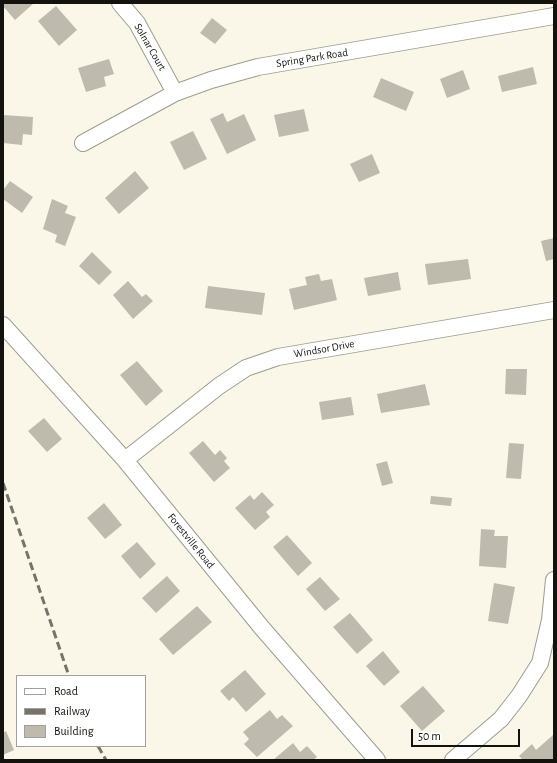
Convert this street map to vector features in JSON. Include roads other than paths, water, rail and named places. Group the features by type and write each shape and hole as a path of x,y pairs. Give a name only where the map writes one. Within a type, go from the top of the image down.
{"street":[{"name":"Solnar Court","path":"120,3 137,23 175,93"},
{"name":"Spring Park Road","path":"83,143 175,93 211,80 258,67 554,16"},
{"name":"Windsor Drive","path":"125,460 224,383 246,368 278,357 554,310"},
{"name":"Forestville Road","path":"3,325 125,460 262,628 377,760"},
{"path":"453,760 501,719 519,696 540,663 550,620 554,580"}],"railway":[{"path":"3,483 69,675"},
{"path":"99,747 106,760"}]}
